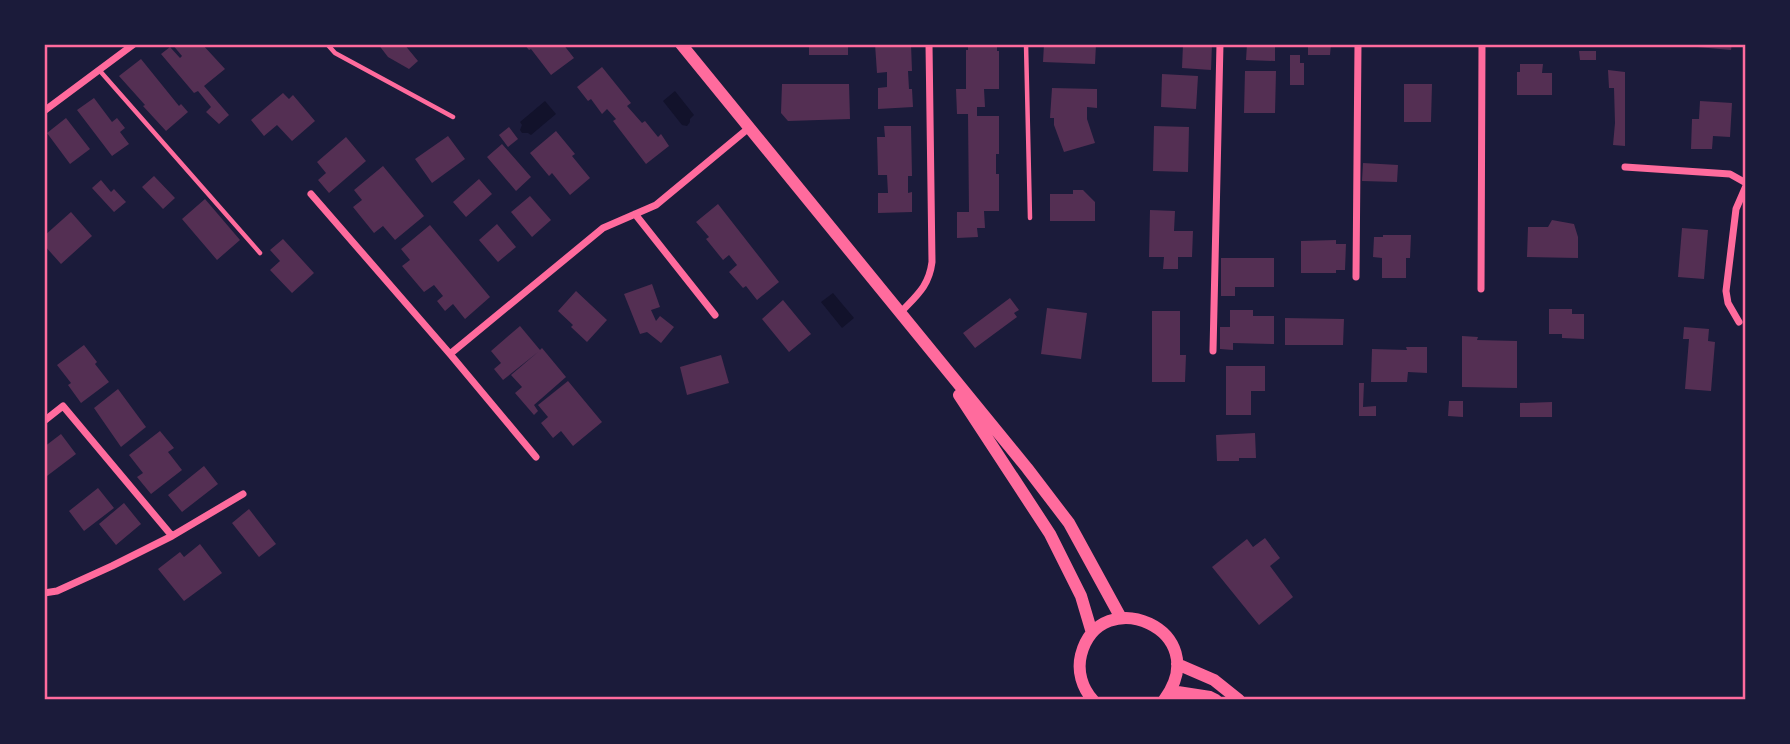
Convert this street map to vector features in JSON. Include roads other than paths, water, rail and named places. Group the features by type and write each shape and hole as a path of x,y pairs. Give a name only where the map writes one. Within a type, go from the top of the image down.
{"main road":[{"path":"681,44 1027,468 1069,523 1121,618"},
{"path":"925,341 1051,534 1081,596 1092,634"},
{"path":"1093,700 1083,685 1079,663 1086,642 1100,626 1121,618 1147,621 1159,628 1168,638 1175,650 1178,664 1175,683 1168,696 1210,697 1216,700"},
{"path":"1178,664 1214,680 1239,700"}],"street":[{"path":"44,111 134,44"},
{"path":"901,312 925,286 932,262 929,44"},
{"path":"1213,351 1220,44"},
{"path":"1356,276 1359,44"},
{"path":"1481,289 1482,44"},
{"path":"450,354 603,228 656,205 750,127"},
{"path":"1625,167 1730,174 1746,185 1736,209 1726,292 1728,303 1739,322"},
{"path":"311,194 536,457"},
{"path":"635,214 715,315"},
{"path":"44,421 63,406 172,536"},
{"path":"44,593 57,591 172,536 243,494"}],"lane":[{"path":"327,44 335,53 453,117"},
{"path":"1026,44 1030,218"},
{"path":"99,70 260,253"}]}
